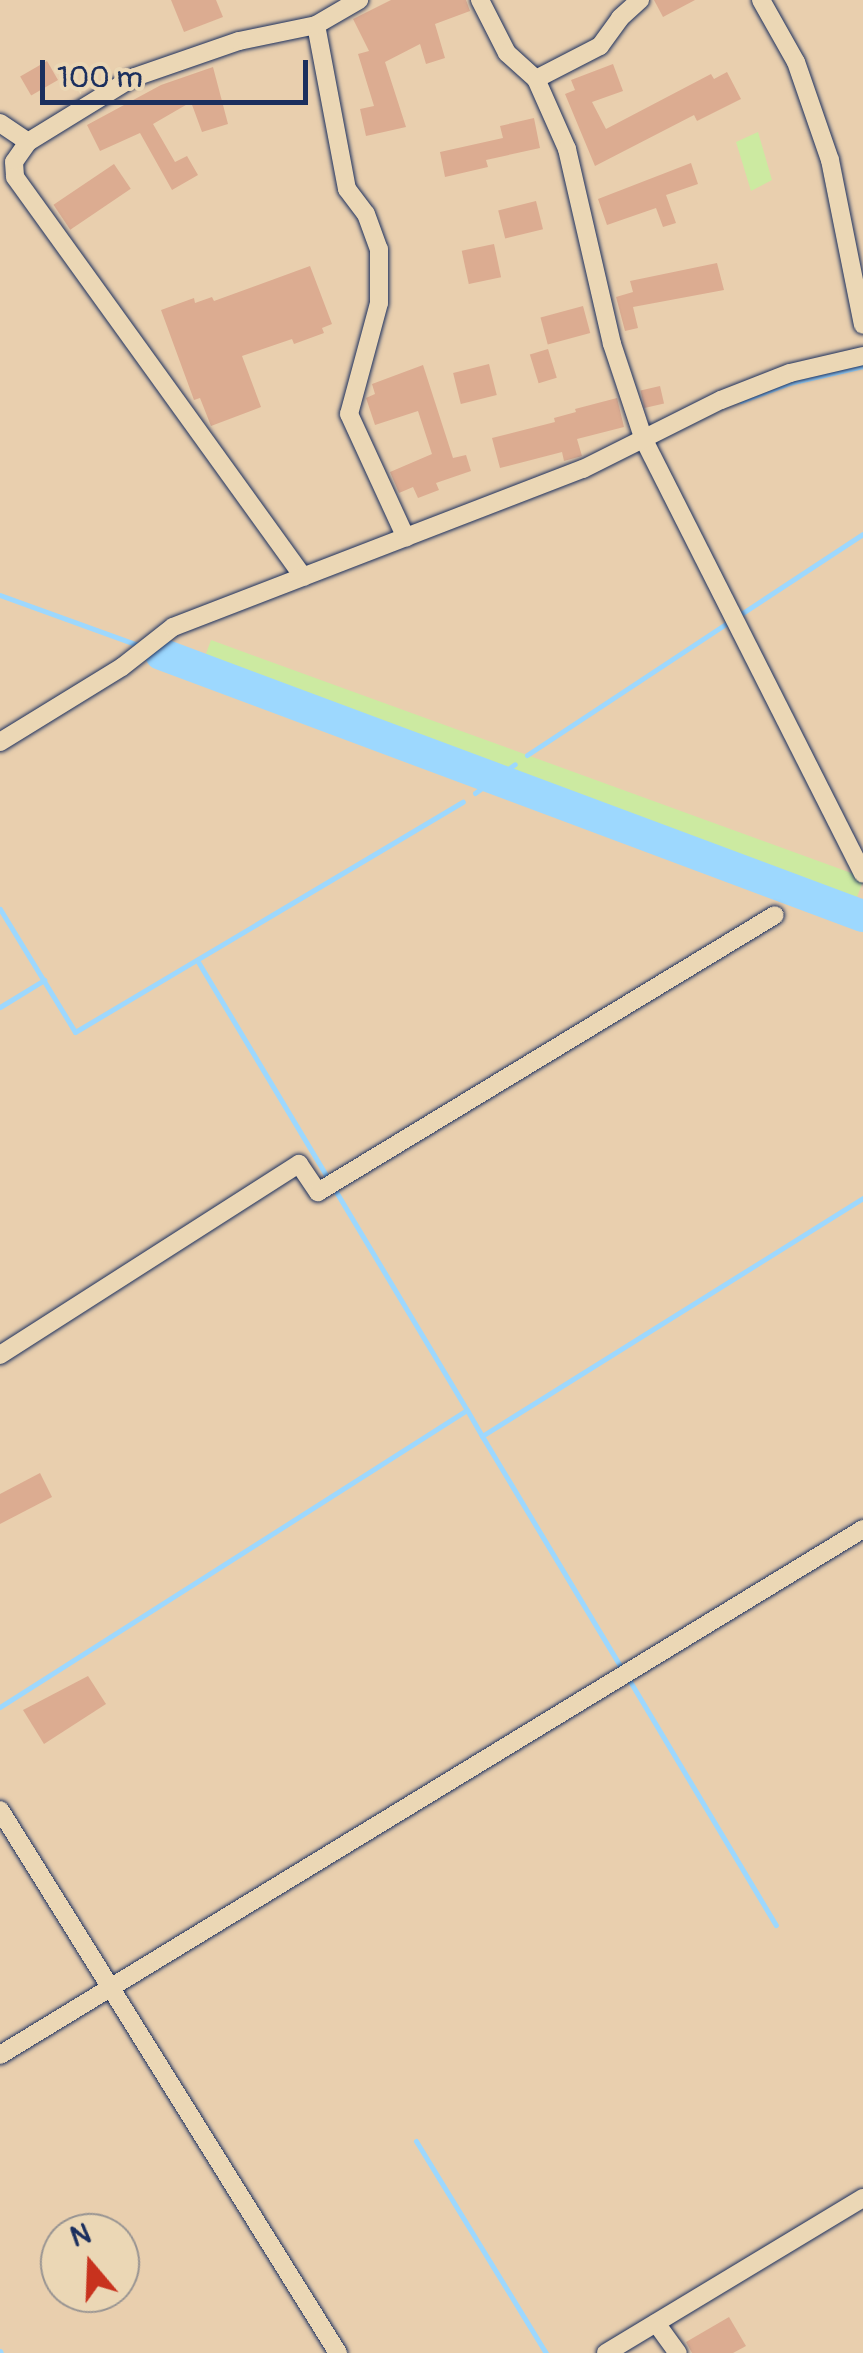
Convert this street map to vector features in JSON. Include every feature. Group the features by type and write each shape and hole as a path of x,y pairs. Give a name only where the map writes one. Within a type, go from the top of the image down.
{"street":[{"path":"304,577 15,177 14,162 28,142 132,78 239,41 316,26 359,0"},
{"path":"480,0 507,52 536,79 553,112 581,193 612,344 644,440 863,874"},
{"path":"536,79 600,46 620,18 640,0"},
{"path":"762,0 796,62 830,160 863,325"},
{"path":"316,26 347,189 366,214 379,249 379,303 349,414 406,538"},
{"path":"0,122 28,142"},
{"path":"0,742 122,667 173,627 583,469 722,400 790,373 863,356"},
{"path":"0,1355 299,1164 318,1192 775,915"},
{"path":"0,2055 863,1529"},
{"path":"0,1810 338,2353"},
{"path":"606,2353 863,2198"},
{"path":"656,2323 678,2353"}],"green space":[{"path":"758,132 772,180 751,191 736,142"},
{"path":"211,640 863,877 857,897 204,660"}],"building":[{"path":"171,0 216,0 223,17 184,32"},
{"path":"391,0 466,0 470,11 435,24 445,58 426,64 420,44 385,62 406,127 366,136 360,109 374,106 358,54 369,51 353,19"},
{"path":"654,0 695,0 663,17"},
{"path":"47,61 58,80 31,96 20,76"},
{"path":"613,64 623,91 592,102 606,129 711,74 714,79 727,72 741,99 697,121 694,115 595,166 565,94 575,90 571,80"},
{"path":"213,67 228,124 202,132 191,102 153,124 175,162 187,156 198,175 172,190 140,133 100,151 87,125 161,85"},
{"path":"534,118 540,148 486,160 488,167 445,177 440,152 503,138 500,126"},
{"path":"691,163 698,184 666,195 676,223 663,227 656,208 607,225 598,199"},
{"path":"114,164 131,189 70,230 53,205"},
{"path":"536,201 543,229 505,239 498,210"},
{"path":"494,244 501,277 469,284 462,251"},
{"path":"717,263 724,290 633,307 638,328 625,331 616,297 633,292 630,281"},
{"path":"310,266 332,324 322,328 324,333 294,344 292,339 242,356 261,407 211,426 200,398 194,400 161,310 194,298 195,303 212,297 214,301"},
{"path":"583,306 590,333 548,344 540,317"},
{"path":"548,349 557,378 539,383 530,355"},
{"path":"489,364 497,395 461,404 453,373"},
{"path":"423,365 453,458 466,455 471,471 436,483 439,490 418,498 413,487 399,493 390,472 432,454 418,411 375,425 366,398 375,394 372,384"},
{"path":"660,386 664,404 645,408 641,390"},
{"path":"617,398 624,427 577,439 582,456 564,461 562,452 500,468 492,438 555,422 554,418 576,412 575,409"},
{"path":"40,1473 52,1497 0,1524 0,1494"},
{"path":"88,1676 106,1704 44,1744 23,1710"},
{"path":"729,2317 746,2346 733,2353 692,2353 686,2342"}],"waterway":[{"path":"741,401 789,383 863,366"},
{"path":"738,616 863,534"},
{"path":"0,595 138,645"},
{"path":"527,755 729,622"},
{"path":"161,654 863,916"},
{"path":"475,793 515,764"},
{"path":"0,909 75,1032 463,802"},
{"path":"197,960 467,1410"},
{"path":"0,1007 44,980"},
{"path":"0,1707 467,1410 482,1436 863,1198"},
{"path":"482,1436 622,1669"},
{"path":"628,1678 776,1925"},
{"path":"416,2141 546,2353"}]}
